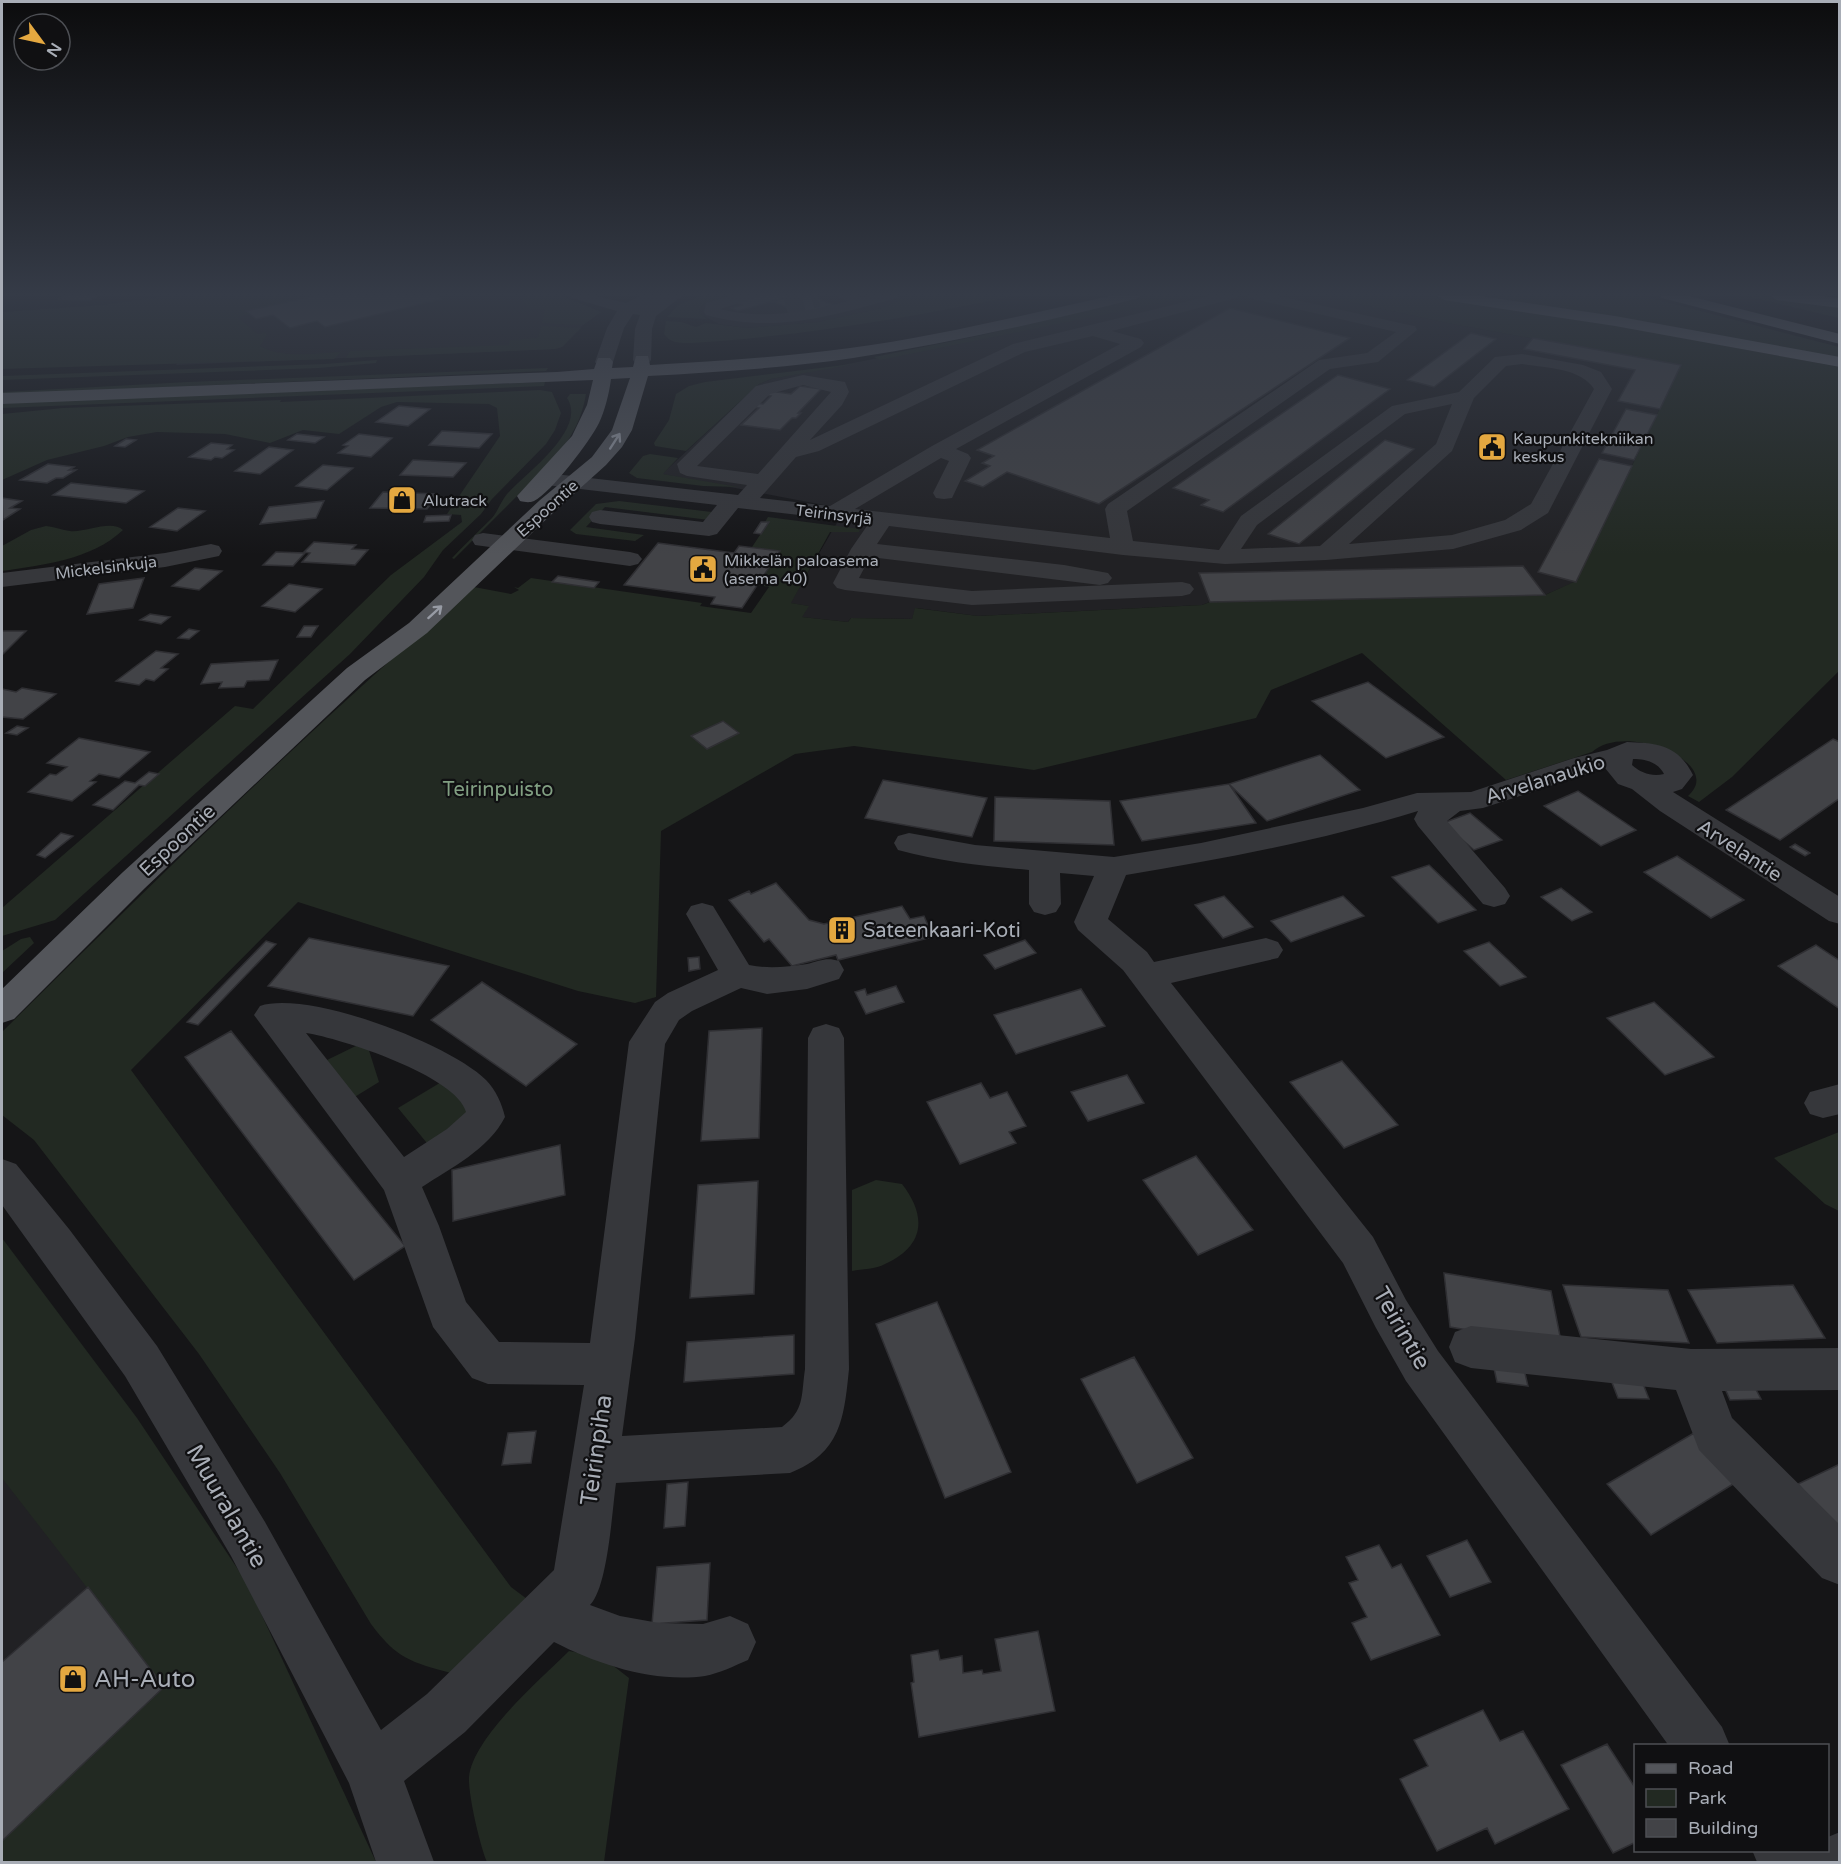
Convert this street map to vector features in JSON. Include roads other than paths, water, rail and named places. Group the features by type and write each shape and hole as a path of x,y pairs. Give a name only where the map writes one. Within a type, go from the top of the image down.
{"main road":[{"path":"2,384 78,382"},
{"path":"2,398 323,382"},
{"name":"Espoontie","path":"356,674 399,622 546,479 580,442 592,419 601,382"},
{"name":"Espoontie","path":"2,1010 134,880 356,674 418,628 575,483 615,443 622,430 636,382"}],"street":[{"path":"762,481 694,472 687,469 687,464 763,390 790,382"},
{"path":"600,517 709,529 762,481 839,395 838,386 815,382"},
{"path":"788,453 812,447 948,382"},
{"path":"831,514 939,450 1064,382"},
{"path":"1123,548 1116,509 1299,382"},
{"name":"Teirinsyrjä","path":"1465,396 1479,382"},
{"name":"Teirinsyrjä","path":"546,479 1094,545 1225,557 1326,553 1453,542 1513,525 1540,508 1603,389 1599,382"},
{"path":"1326,553 1444,447 1465,396"},
{"path":"1225,557 1250,521 1399,410 1465,396"},
{"path":"898,476 950,496 961,458 939,450"},
{"path":"882,520 862,549 845,583 972,598 1083,585"},
{"path":"483,540 630,559"},
{"path":"1083,585 1094,545"},
{"path":"862,549 1083,585"},
{"name":"Mickelsinkuja","path":"2,580 211,551"},
{"name":"Arvelanaukio","path":"1463,801 1584,764 1616,757 1627,750 1646,751 1665,758 1678,769 1679,775 1672,783 1654,785 1643,783 1618,768 1616,757"},
{"name":"Arvelantie","path":"1643,783 1670,804 1839,913"},
{"path":"909,843 975,855 1114,867 1201,853 1366,817 1417,802 1463,801"},
{"path":"1463,801 1429,819 1494,896"},
{"path":"1044,861 1045,904"},
{"name":"Teirintie","path":"1114,867 1090,922 1135,961 1358,1250 1391,1314 1422,1366 1702,1744"},
{"path":"702,914 738,975 767,981 807,976 827,970"},
{"path":"1147,976 1266,950"},
{"name":"Teirinpiha","path":"373,1771 446,1713 577,1583 609,1364 647,1042 667,1011 680,1002 738,975"},
{"path":"400,1181 461,1140 486,1117 484,1102 466,1084 413,1051 361,1031 302,1018 272,1015 400,1181 419,1226 448,1313 488,1363 609,1364"},
{"path":"594,1461 790,1450 812,1433 822,1410 827,1369 826,1038"},
{"name":"Muuralantie","path":"2,1176 147,1371 248,1539 373,1771 405,1863"},
{"path":"1471,1347 1691,1370 1839,1370"},
{"path":"1691,1370 1715,1434 1839,1560"},
{"path":"549,1610 570,1624 632,1647 700,1650 730,1642"}],"place":[{"name":"Kaupunkitekniikan keskus","path":"1492,447"},
{"name":"Alutrack","path":"402,500"},
{"name":"Mikkelän paloasema (asema 40)","path":"703,569"},
{"name":"Sateenkaari-Koti","path":"842,930"},
{"name":"AH-Auto","path":"73,1679"}],"park label":[{"name":"Teirinpuisto","path":"498,789"}]}
